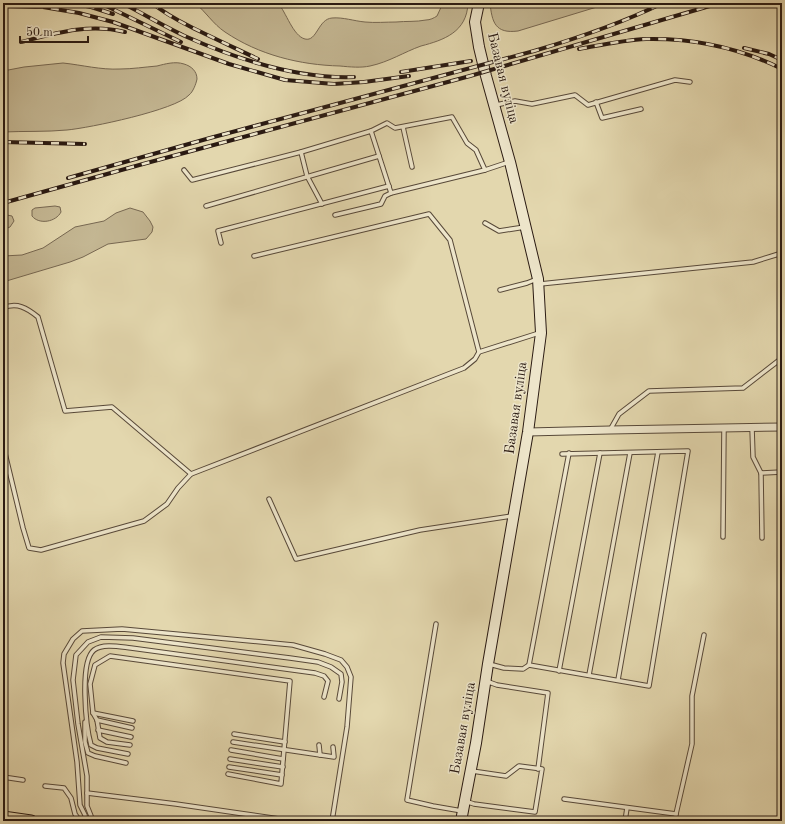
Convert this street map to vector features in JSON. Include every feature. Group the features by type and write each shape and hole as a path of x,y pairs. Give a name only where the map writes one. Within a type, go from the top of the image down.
{"main road":[{"path":"3,817 31,821"}],"street":[{"name":"Базавая вуліца","path":"462,816 471,771 528,432 542,332 538,281 510,162 486,76 475,22 479,3"},
{"path":"528,432 782,427"}],"lane":[{"path":"495,106 515,101 532,104 575,95 588,105 675,80 690,82"},
{"path":"596,102 602,118 641,109"},
{"path":"184,170 192,180 301,152 372,131 387,123 395,128 452,117 467,143 476,150 485,170"},
{"path":"404,127 412,167"},
{"path":"372,131 391,193"},
{"path":"301,152 307,176 322,204"},
{"path":"206,206 379,156"},
{"path":"335,215 381,204 385,196 391,193 485,170 510,162"},
{"path":"221,243 218,231 389,186"},
{"path":"254,256 429,214 450,240 479,352"},
{"path":"485,223 499,231 526,227"},
{"path":"500,290 538,281 753,262 782,254"},
{"path":"3,308 7,306 20,305 30,310 38,317 65,411 112,407 191,474"},
{"path":"3,445 28,548 41,550 144,520 167,504 178,488 191,474 464,368 475,359 479,352 542,332"},
{"path":"610,430 619,414 649,392 743,388 782,358"},
{"path":"723,537 724,428"},
{"path":"752,428 753,457 761,473 762,538"},
{"path":"488,664 504,668 523,669 529,665 649,686 688,451 562,454"},
{"path":"589,676 630,452"},
{"path":"618,680 658,452"},
{"path":"529,665 569,453"},
{"path":"559,671 600,453"},
{"path":"761,473 782,472"},
{"path":"269,499 296,559 420,530 513,516"},
{"path":"436,624 407,800 433,806 462,816"},
{"path":"85,821 85,815 80,805 77,762 62,663 64,654 73,639 82,632 122,629 293,645 341,660 348,667 351,677 347,727 332,821"},
{"path":"675,821 692,744 692,696 704,635"},
{"path":"88,821 91,816 87,806 87,776 78,724 73,680 76,655 88,642 100,637 133,638 318,662 331,667 341,674 342,682 339,699"},
{"path":"126,763 88,753 84,742 86,707 85,678 88,660 94,650 102,647 131,648 288,668 324,676 328,682 324,697"},
{"path":"130,745 107,742 100,738 97,720 93,713 90,684 95,665 110,656 290,681 281,784 228,774"},
{"path":"486,681 497,685 548,692 538,769"},
{"path":"86,707 91,745 97,748 128,754"},
{"path":"93,713 133,721"},
{"path":"97,720 132,728"},
{"path":"98,730 131,737"},
{"path":"234,734 285,742"},
{"path":"232,742 334,757 333,747"},
{"path":"318,745 320,755"},
{"path":"231,750 283,759"},
{"path":"230,759 282,767"},
{"path":"464,800 474,804 535,812 542,769 519,766 506,776 471,771"},
{"path":"229,767 282,775"},
{"path":"3,777 23,780"},
{"path":"45,786 64,788 71,798 75,814 80,821"},
{"path":"87,793 293,821"},
{"path":"564,799 676,814"},
{"path":"625,821 627,808"}],"shaded area":[{"path":"195,3 278,3 293,29 301,37 309,39 327,19 340,18 361,22 422,21 437,16 443,3 468,3 467,13 463,21 459,28 453,33 438,41 415,48 384,62 359,67 310,64 266,53 225,32"},
{"path":"490,3 610,3 518,31 504,31 496,25 494,21"},
{"path":"63,63 113,69 181,63 193,69 197,79 192,92 181,101 168,107 150,112 94,126 67,130 3,132 3,71"},
{"path":"60,207 61,212 51,220 39,221 32,216 32,210 35,208"},
{"path":"130,208 143,212 150,221 153,227 152,232 146,239 108,244 70,262 3,282 3,256 22,255 43,248 75,227 104,221 116,213"},
{"path":"3,216 12,216 14,221 10,227 3,230"}],"railway":[{"path":"71,3 113,14"},
{"path":"100,3 181,42"},
{"path":"122,3 187,37 248,60 311,75 354,77"},
{"path":"152,3 181,22 258,59"},
{"path":"68,178 210,138 534,51 600,30 663,3"},
{"path":"3,203 470,76 720,3"},
{"path":"3,6 43,7 79,13 113,22 229,64 285,80 334,84 409,76"},
{"path":"21,42 73,30 98,28 125,32"},
{"path":"579,49 646,39 681,40 733,50 750,55 782,69"},
{"path":"744,48 769,54 782,60"},
{"path":"401,72 471,61"},
{"path":"3,142 85,144"}]}
